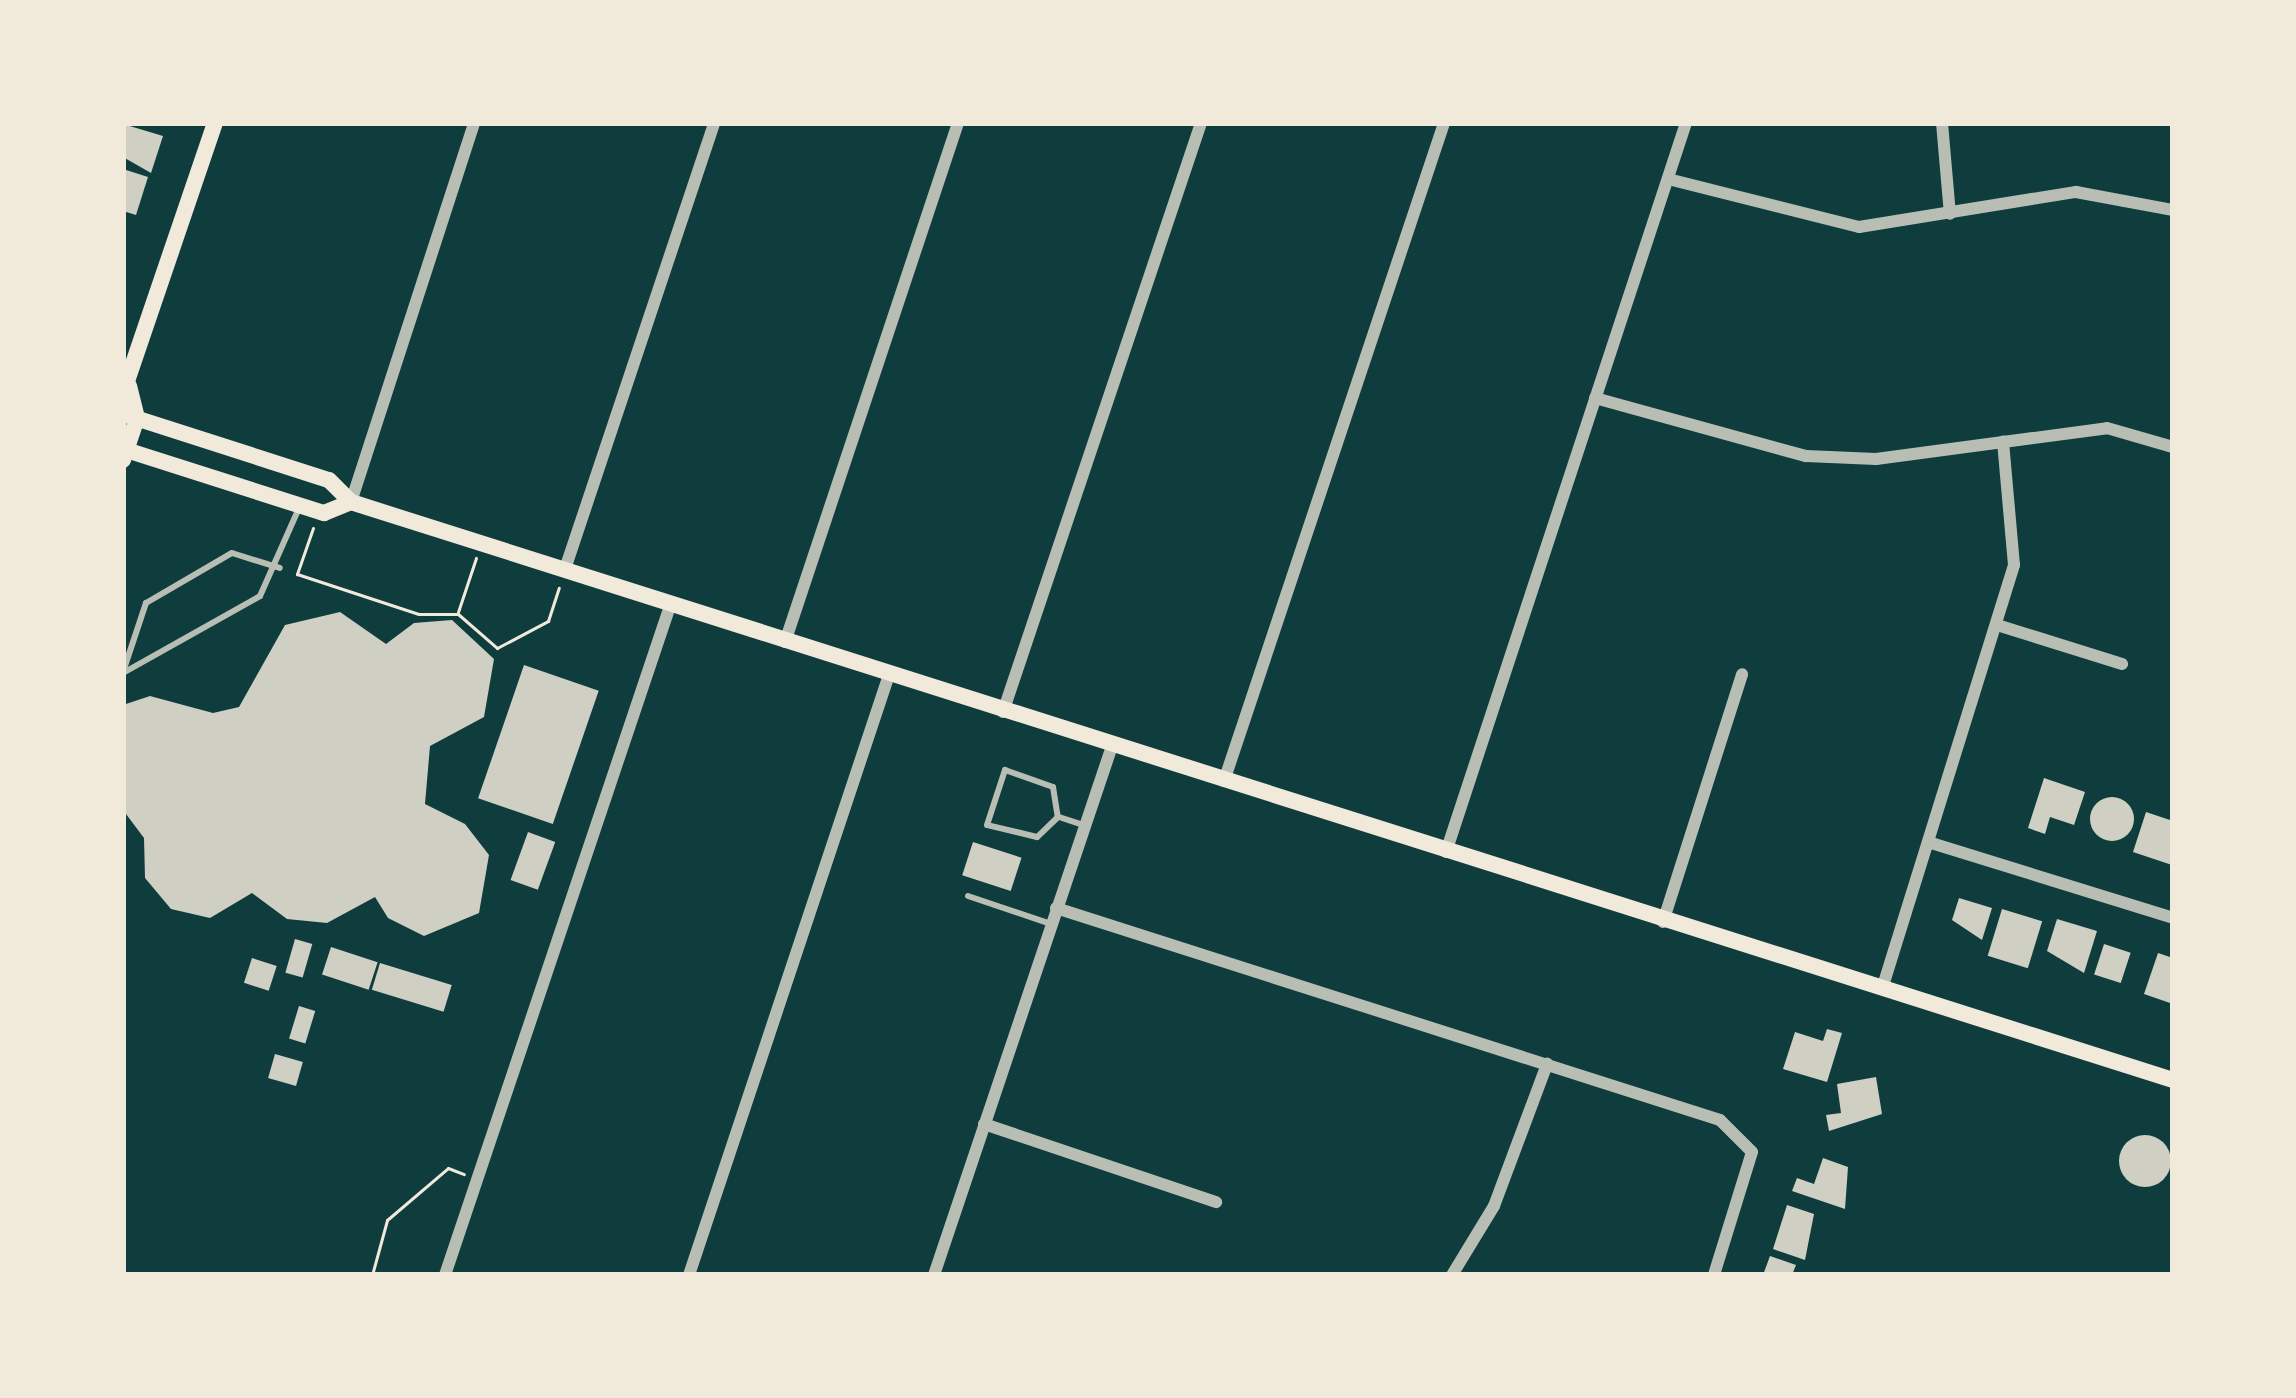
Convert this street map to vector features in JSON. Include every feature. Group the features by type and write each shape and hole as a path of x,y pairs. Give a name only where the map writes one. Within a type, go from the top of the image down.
{"main road":[{"path":"215,123 126,390 130,416 124,453 309,508 351,502 1663,922 2173,1080"},
{"path":"130,416 329,480 351,502"}],"street":[{"path":"351,502 474,123"},
{"path":"566,569 714,123"},
{"path":"785,642 958,123"},
{"path":"1003,712 1201,123"},
{"path":"1224,781 1444,123"},
{"path":"1446,852 1686,123"},
{"path":"1942,123 1950,214"},
{"path":"1668,179 1816,223 1950,214 2076,192 2173,210"},
{"path":"1595,398 1806,456 2107,428 2173,446"},
{"path":"1882,989 1997,625 2017,529 2003,441"},
{"path":"445,1275 671,603"},
{"path":"1997,625 2122,664"},
{"path":"1663,922 1742,674"},
{"path":"688,1275 889,675"},
{"path":"934,1275 1112,746"},
{"path":"1928,842 2173,918"},
{"path":"1056,908 1720,1120 1746,1141 1750,1171 1714,1275"},
{"path":"1452,1275 1494,1206 1546,1064"},
{"path":"984,1124 1216,1202"}],"lane":[{"path":"123,673 260,596 280,568 309,508"},
{"path":"123,673 146,603 232,554 280,568"},
{"path":"1005,770 1053,787 1058,817 1037,837 988,825 1005,770"},
{"path":"1058,817 1084,825"},
{"path":"968,896 1052,924"}],"path":[{"path":"309,508 297,574 419,614 458,614 497,648 548,621 566,569"},
{"path":"458,614 481,543"},
{"path":"372,1275 387,1220 448,1168 477,1178"}],"building":[{"path":"123,124 163,136 151,173 123,157"},
{"path":"123,169 148,177 136,215 123,211"},
{"path":"340,612 386,644 414,623 452,620 494,659 484,717 430,746 425,804 465,824 489,855 479,913 424,936 388,918 375,897 327,923 287,919 252,893 210,918 171,909 145,878 144,838 123,810 123,705 150,696 213,713 239,707 285,625"},
{"path":"524,665 599,691 553,824 478,798"},
{"path":"2044,778 2085,792 2074,825 2050,817 2045,834 2028,828"},
{"path":"2112,797 2128,803 2134,819 2128,835 2112,841 2096,835 2090,819 2096,803"},
{"path":"2146,812 2173,821 2172,865 2133,852"},
{"path":"528,832 555,842 538,890 511,880"},
{"path":"973,842 1022,858 1011,891 962,875"},
{"path":"1959,898 1992,908 1982,940 1952,920"},
{"path":"2002,909 2042,921 2028,968 1988,956"},
{"path":"2057,919 2097,931 2084,973 2047,951"},
{"path":"295,939 312,944 303,978 285,973"},
{"path":"2104,944 2131,953 2121,983 2094,974"},
{"path":"331,947 378,962 369,990 322,975"},
{"path":"2158,953 2173,958 2173,1004 2144,994"},
{"path":"252,958 277,966 269,991 244,983"},
{"path":"380,963 452,985 444,1012 372,990"},
{"path":"299,1006 315,1011 305,1043 289,1039"},
{"path":"1827,1029 1842,1033 1827,1082 1783,1069 1795,1032 1823,1041"},
{"path":"275,1054 303,1062 296,1086 268,1078"},
{"path":"1876,1077 1882,1114 1829,1131 1826,1115 1841,1113 1837,1084"},
{"path":"2145,1135 2163,1143 2171,1161 2163,1179 2145,1187 2127,1179 2119,1161 2127,1143"},
{"path":"1823,1158 1848,1167 1845,1209 1792,1191 1797,1178 1814,1184"},
{"path":"1787,1205 1814,1214 1805,1260 1773,1249"},
{"path":"1770,1256 1796,1265 1792,1275 1763,1275"}]}
